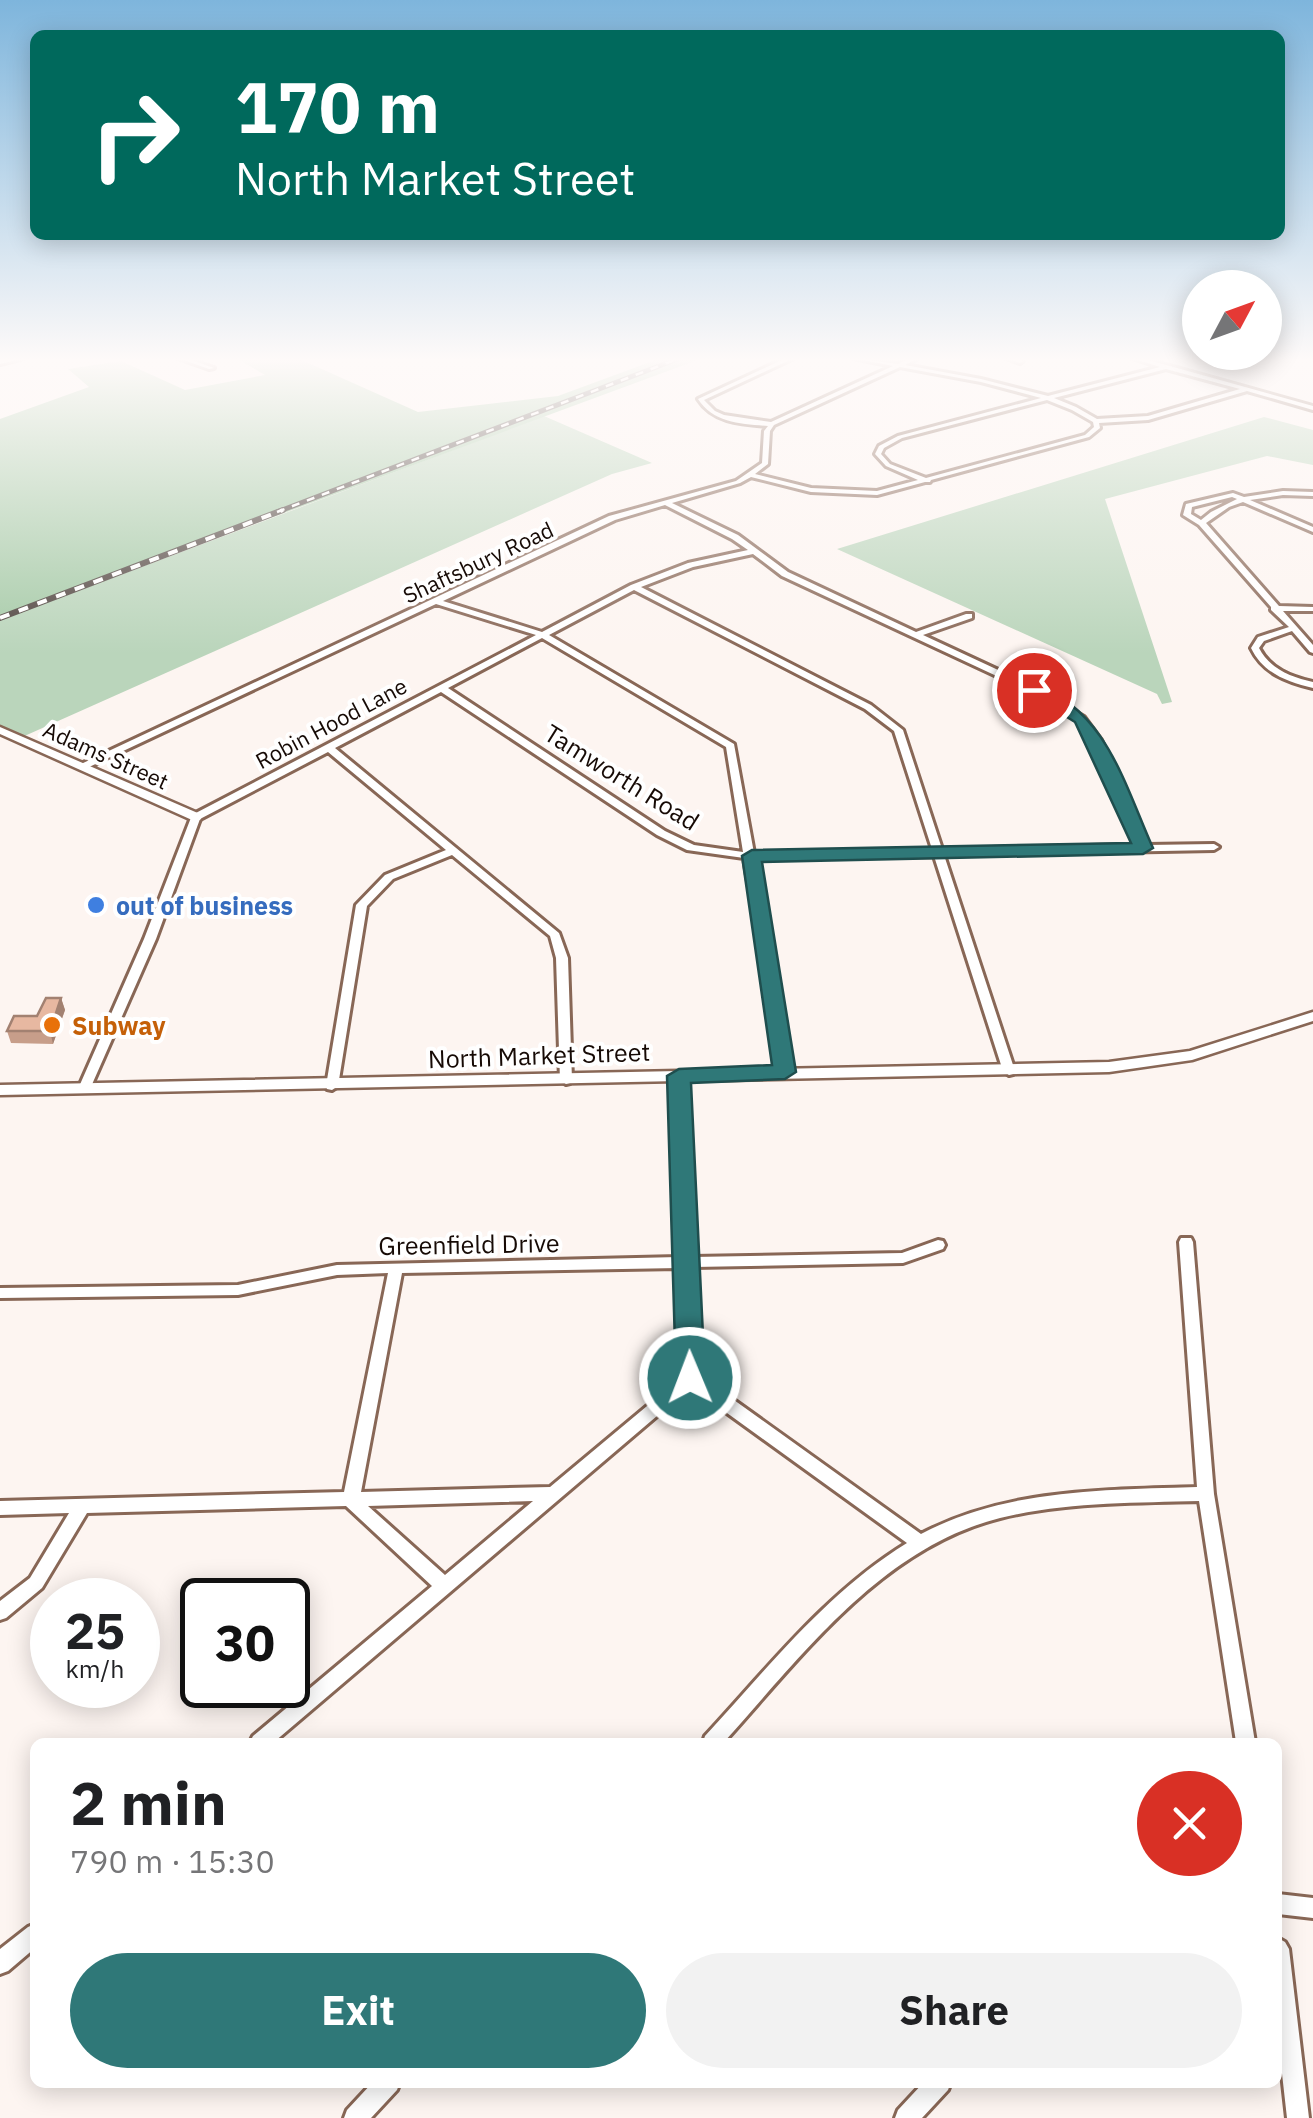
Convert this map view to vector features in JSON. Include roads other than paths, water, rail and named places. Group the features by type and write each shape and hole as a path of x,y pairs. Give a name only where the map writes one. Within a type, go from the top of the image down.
{"street":[{"path":"752,475 767,457"},
{"path":"881,457 888,465 928,480"},
{"path":"752,475 812,490 858,494 1012,457"},
{"name":"Shaftsbury Road","path":"84,766 612,518 752,475"},
{"path":"1313,494 1216,496 1189,506 1187,515 1202,523 1252,576 1291,629 1313,650"},
{"path":"1202,523 1242,498"},
{"path":"1242,498 1313,530"},
{"path":"664,502 718,528 785,574 1034,690 1081,718 1096,740 1143,848"},
{"name":"Robin Hood Lane","path":"196,816 634,587 691,565 754,551"},
{"path":"634,587 868,707 898,730 1010,1071"},
{"path":"436,601 541,634 731,746 785,1072"},
{"path":"1274,608 1313,609"},
{"path":"916,636 968,616"},
{"path":"1291,629 1262,639 1255,648 1258,658 1278,672 1313,685"},
{"name":"Tamworth Road","path":"442,688 661,834 692,848 752,856 1214,847"},
{"name":"Adams Street","path":"4,735 196,816"},
{"path":"328,748 555,935 562,958 566,1080"},
{"path":"84,1088 150,939 196,816"},
{"path":"332,1086 362,904 389,877 453,850"},
{"name":"North Market Street","path":"0,1090 1108,1067 1192,1055 1312,1018"},
{"path":"679,1076 689,1262 690,1378"},
{"path":"1186,1242 1206,1494 1245,1738"},
{"name":"Greenfield Drive","path":"0,1293 238,1290 337,1270 903,1258 938,1245"},
{"path":"351,1500 396,1268"},
{"path":"265,1738 690,1378"},
{"path":"690,1378 919,1542"},
{"path":"0,1508 551,1494"},
{"path":"716,1738 857,1590 919,1542 972,1519 1026,1508 1097,1499 1206,1494"},
{"path":"351,1500 444,1586"},
{"path":"0,1612 36,1583 83,1506"},
{"path":"1282,1904 1313,1908"},
{"path":"0,1964 30,1938"},
{"path":"1282,1983 1298,2118"},
{"path":"355,2118 383,2088"},
{"path":"906,2118 934,2088"}],"railway":[{"path":"277,512 421,457"},
{"path":"0,618 283,510"}],"place":[{"name":"out of business","path":"96,905"},
{"name":"Subway","path":"52,1025"}]}
